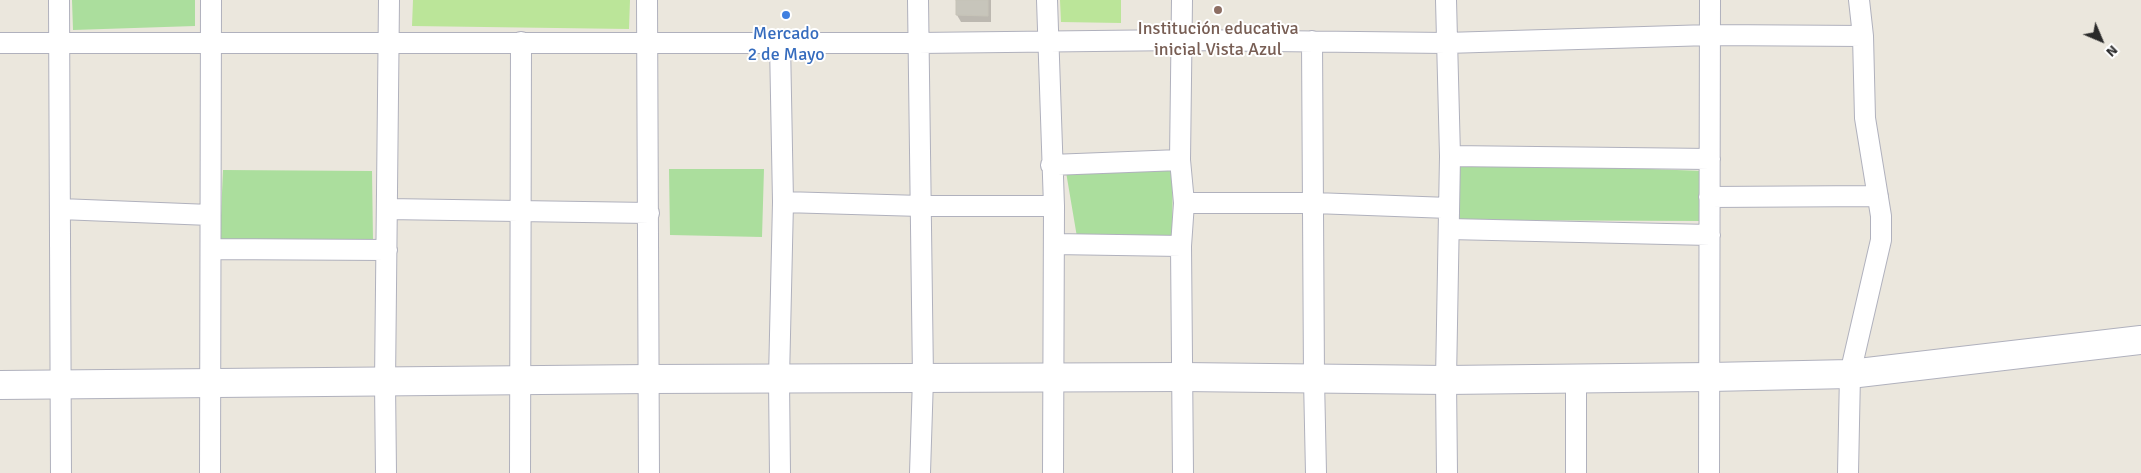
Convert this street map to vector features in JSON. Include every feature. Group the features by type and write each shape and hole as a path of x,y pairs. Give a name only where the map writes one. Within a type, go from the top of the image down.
{"main road":[{"path":"0,385 384,383 650,379 1182,377 1446,380 1710,377 1850,374 2141,340"}],"street":[{"path":"58,0 61,473"},
{"path":"210,473 211,0"},
{"path":"386,473 384,383 389,0"},
{"path":"647,0 649,473"},
{"path":"918,0 923,378 920,473"},
{"path":"1047,0 1051,165 1054,206 1055,378 1053,473"},
{"path":"1182,0 1180,160 1184,203 1181,246 1183,473"},
{"path":"1446,0 1450,156 1446,380 1447,473"},
{"path":"1710,0 1710,473"},
{"path":"1848,473 1850,374 1881,240 1878,196 1865,118 1863,36 1859,0"},
{"path":"0,43 918,43 1182,40 1446,43 1710,35 1863,36"},
{"path":"1312,40 1316,473"},
{"path":"520,473 521,42"},
{"path":"780,43 782,202 779,379 780,473"},
{"path":"1450,156 1710,159"},
{"path":"1051,165 1180,160"},
{"path":"1709,197 1878,196"},
{"path":"782,202 921,206 1054,206"},
{"path":"1184,203 1314,203 1449,208"},
{"path":"60,209 210,215"},
{"path":"387,209 649,213"},
{"path":"1448,229 1710,235"},
{"path":"1054,244 1181,246"},
{"path":"211,248 386,250"},
{"path":"1576,379 1576,473"}],"green space":[{"path":"72,0 195,0 195,26 73,30"},
{"path":"413,0 630,0 629,29 412,26"},
{"path":"1060,0 1121,0 1121,23 1061,22"},
{"path":"1173,162 1172,242 1078,243 1066,172"},
{"path":"1460,162 1703,171 1701,221 1457,220"},
{"path":"669,169 764,169 762,237 670,235"},
{"path":"223,170 372,171 373,240 220,239"}],"building":[{"path":"956,0 988,0 988,16 956,15"}],"place":[{"name":"Institución educativa inicial Vista Azul","path":"1218,10"},
{"name":"Mercado 2 de Mayo","path":"786,15"}]}
